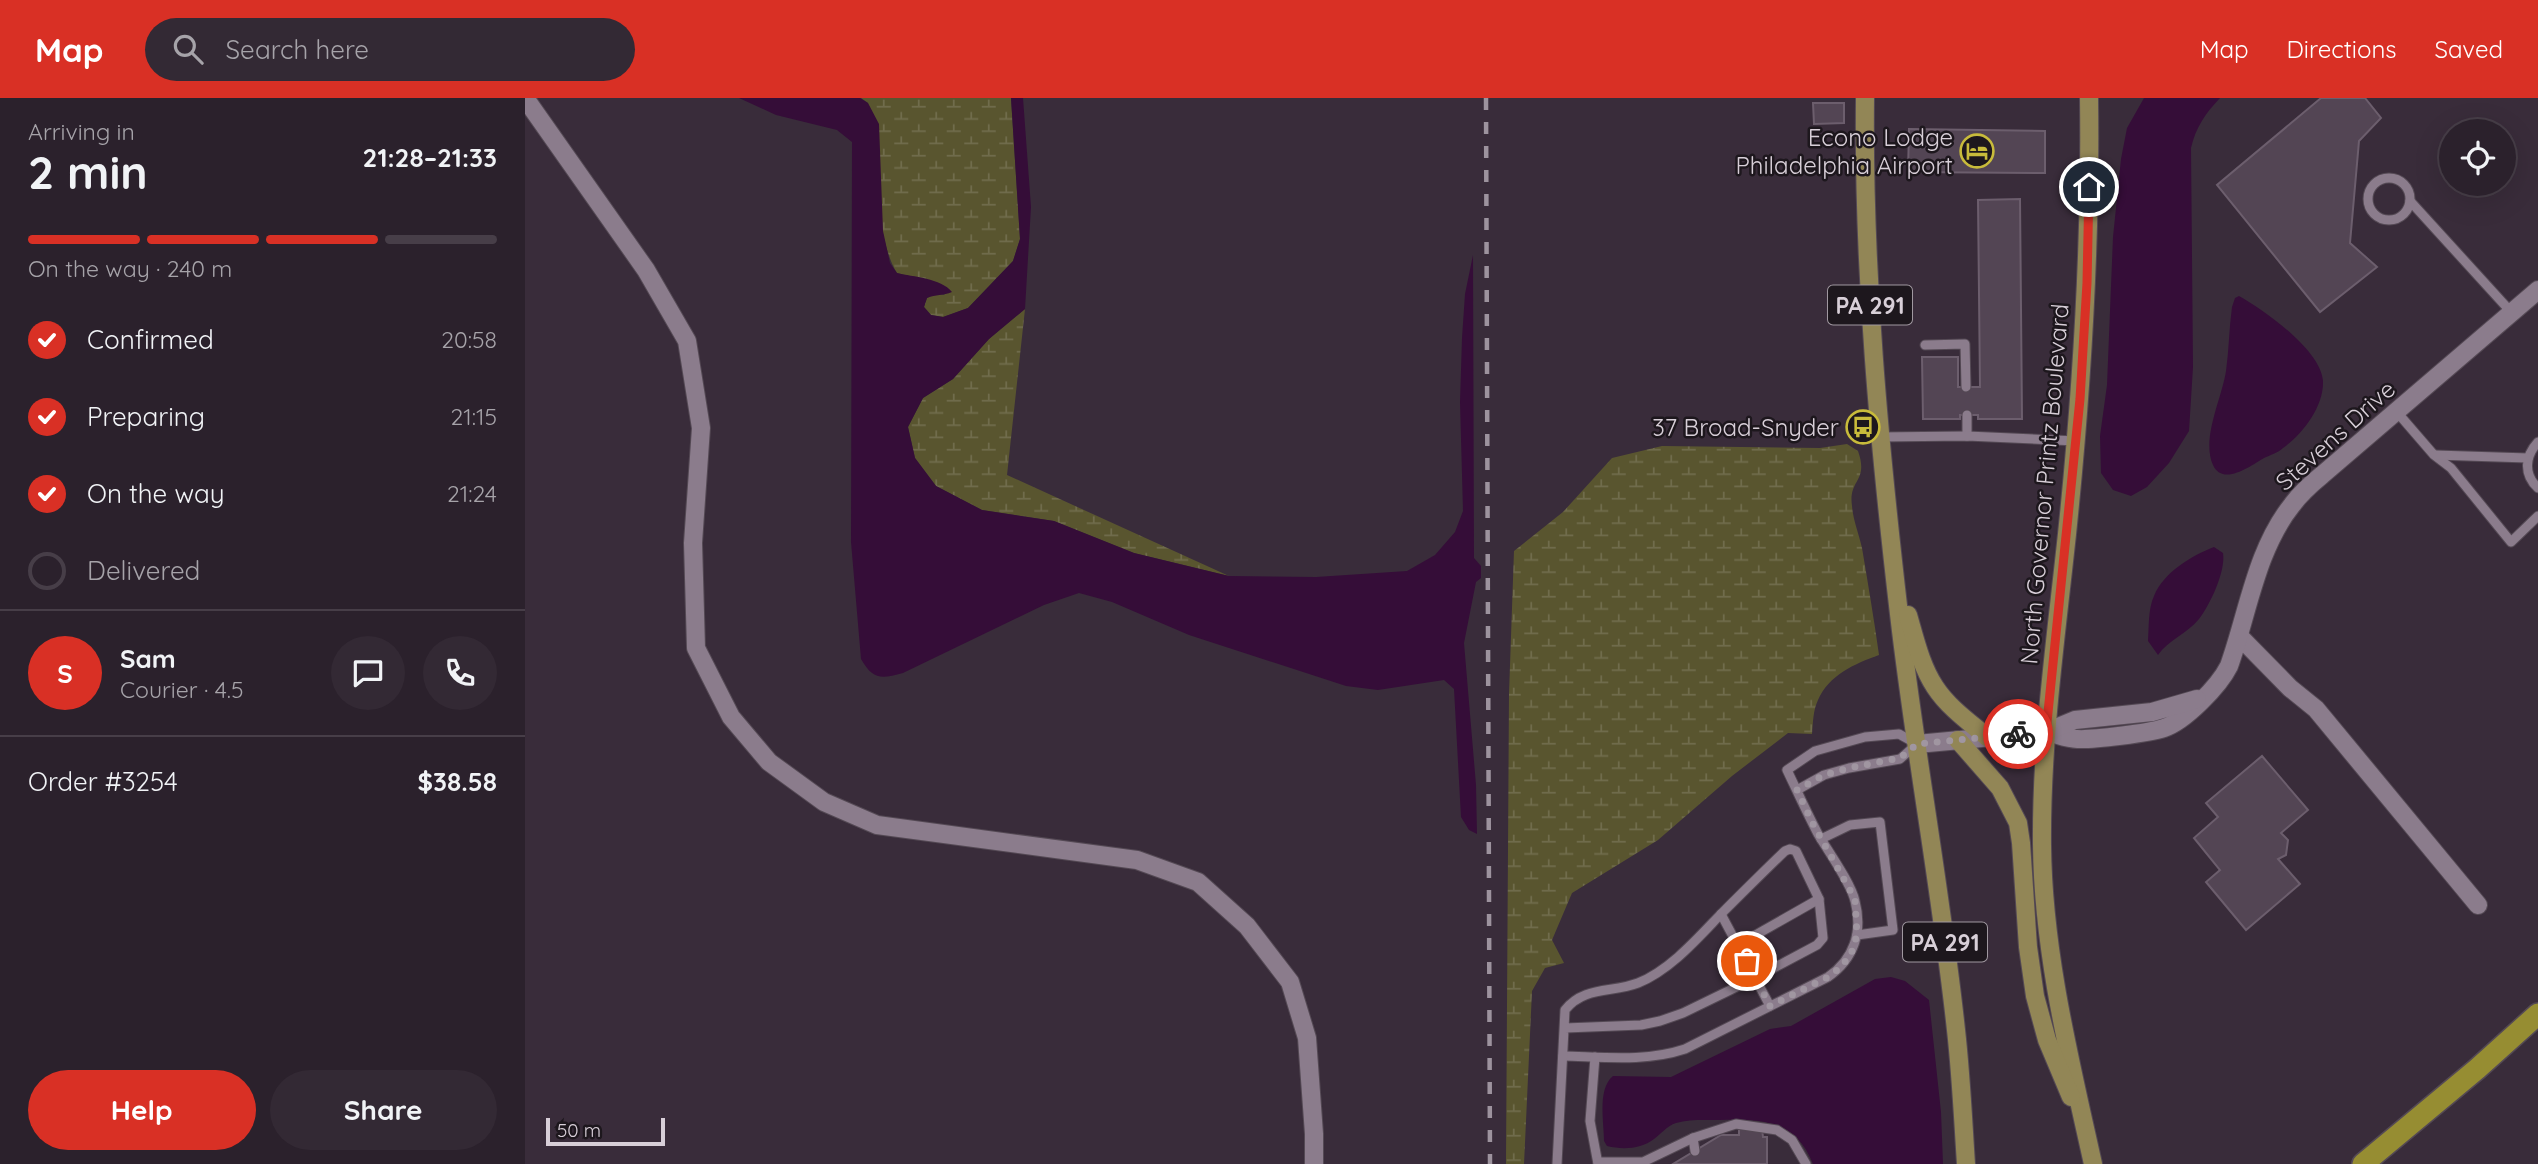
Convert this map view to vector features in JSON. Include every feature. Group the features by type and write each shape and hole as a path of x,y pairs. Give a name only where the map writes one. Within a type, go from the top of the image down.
{"highway":[{"path":"2363,1164 2538,1014"}],"main road":[{"name":"PA 291","path":"1865,98 1868,264 1879,437 1917,744 1957,1031 1966,1164"},
{"name":"North Governor Printz Boulevard","path":"2089,98 2087,283 2076,441 2046,732 2043,875 2059,1003 2094,1164"},
{"path":"1895,571 1921,659 1929,677 1945,700 1987,737"},
{"path":"1958,740 1994,778 2018,823 2028,947 2035,996 2047,1040 2087,1137"}],"street":[{"path":"525,98 646,270 687,341 701,428 693,543 696,648 731,717 769,762 824,802 877,825 1137,860 1198,882 1247,926 1290,982 1307,1038 1314,1164"},
{"name":"Stevens Drive","path":"1917,744 2046,732 2077,739 2155,731 2172,724 2207,696 2225,674 2263,562 2277,528 2291,506 2309,486 2538,290"},
{"path":"2239,636 2290,688 2316,709 2478,905"}],"lane":[{"path":"2410,201 2405,214 2391,221 2378,218 2372,212 2368,199 2372,186 2383,179 2397,179 2407,188 2410,201 2512,313"},
{"path":"1925,345 1965,344 1966,387"},
{"path":"2396,411 2434,455 2451,468 2511,542 2538,516"},
{"path":"1967,415 1967,436"},
{"path":"1879,437 1967,436 2076,441"},
{"path":"2538,442 2528,458 2529,478 2538,488"},
{"path":"2434,455 2528,458"},
{"path":"1563,1056 1651,1057 1670,1054 1828,977 1841,967 1851,954 1857,935 1855,899 1821,839 1787,770 1815,751 1865,737 1899,734 1917,744 1900,758 1824,775 1797,790"},
{"path":"1821,839 1850,825 1880,822 1893,930 1857,935"},
{"path":"1557,1164 1565,1010 1573,1000 1587,993 1637,983 1655,973 1698,938 1785,851 1790,849 1796,852 1819,898 1823,938 1817,945 1683,1013 1660,1021 1641,1025 1565,1028"},
{"path":"1738,945 1819,898"},
{"path":"1721,914 1770,1006"},
{"path":"1595,1057 1590,1121 1598,1163 1645,1163 1693,1138 1736,1124 1777,1130 1791,1140 1805,1164"},
{"path":"1693,1138 1695,1151"}],"green space":[{"path":"861,98 1011,98 1020,239 1013,261 968,308 943,317 931,315 924,307 927,298 935,294 945,295 930,281 897,273 884,239 868,103"},
{"path":"1025,309 1007,475 1229,576 1134,553 1054,521 982,510 936,486 915,458 908,427 923,398 953,379 989,339"},
{"path":"1847,444 1858,451 1861,461 1860,475 1853,490 1852,506 1862,548 1879,655 1836,677 1823,691 1816,704 1812,734 1788,733 1732,776 1658,840 1572,893 1552,940 1564,963 1545,968 1532,991 1524,1164 1506,1164 1509,694 1514,551 1563,512 1612,458 1662,446 1820,448"}],"shaded area":[{"path":"739,98 860,98 868,103 879,124 883,231 890,263 897,273 934,281 952,292 927,298 924,307 931,315 943,317 968,308 1013,261 1020,239 1011,98 1023,98 1031,207 1025,309 989,339 953,379 923,398 908,427 915,458 936,486 982,510 1054,521 1134,553 1229,576 1316,577 1407,571 1435,555 1455,532 1463,511 1460,402 1462,338 1465,294 1473,255 1474,558 1481,566 1481,578 1476,582 1464,643 1476,785 1477,834 1469,830 1461,817 1454,689 1444,680 1378,690 1346,686 1189,635 1112,602 1079,593 1044,605 903,673 883,677 870,671 861,659 851,542 852,142 837,130 776,115"},
{"path":"2144,98 2220,98 2202,121 2191,148 2193,367 2189,431 2169,463 2147,487 2131,496 2113,490 2101,473 2100,436 2107,385 2113,237 2121,159 2127,128"},
{"path":"2239,296 2276,321 2302,344 2320,369 2323,381 2320,400 2311,419 2291,442 2245,469 2223,474 2213,465 2209,443 2226,371 2232,307 2235,298"},
{"path":"2214,547 2223,553 2223,560 2220,578 2208,605 2194,624 2158,655 2148,641 2154,596 2171,572 2196,555"},
{"path":"1891,977 1905,981 1929,1000 1941,1112 1943,1164 1813,1164 1806,1149 1786,1130 1749,1120 1697,1120 1676,1123 1649,1142 1632,1148 1607,1146 1604,1141 1603,1097 1613,1076 1671,1077 1770,1029 1791,1026 1875,979"}],"building":[{"path":"2321,98 2365,98 2381,118 2359,141 2350,243 2377,267 2320,312 2217,185"},
{"path":"1813,103 1844,103 1844,123 1814,124"},
{"name":"Econo Lodge Philadelphia Airport","path":"1909,129 2045,131 2045,173 1908,172"},
{"path":"2020,199 2022,419 1978,419 1978,415 1960,415 1960,419 1923,419 1922,357 1958,357 1958,387 1980,387 1978,200"},
{"path":"2262,756 2308,810 2281,833 2288,840 2286,855 2278,859 2300,884 2246,930 2206,882 2220,870 2194,838 2218,817 2206,803"},
{"path":"1739,1129 1762,1129 1763,1137 1767,1137 1767,1164 1673,1164 1721,1135 1739,1135"}],"railway":[{"path":"1486,98 1490,1164"}],"way so far":[{"path":"1747,961 1770,1006 1828,977 1841,967 1851,954 1857,935 1855,899 1797,790 1824,775 1900,758 1917,744 2018,734"}],"place":[{"name":"Econo Lodge Philadelphia Airport","path":"1977,151"},
{"name":"37 Broad-Snyder","path":"1863,427"}],"route":[{"path":"2018,734 2046,732 2080,399 2089,187"}]}
